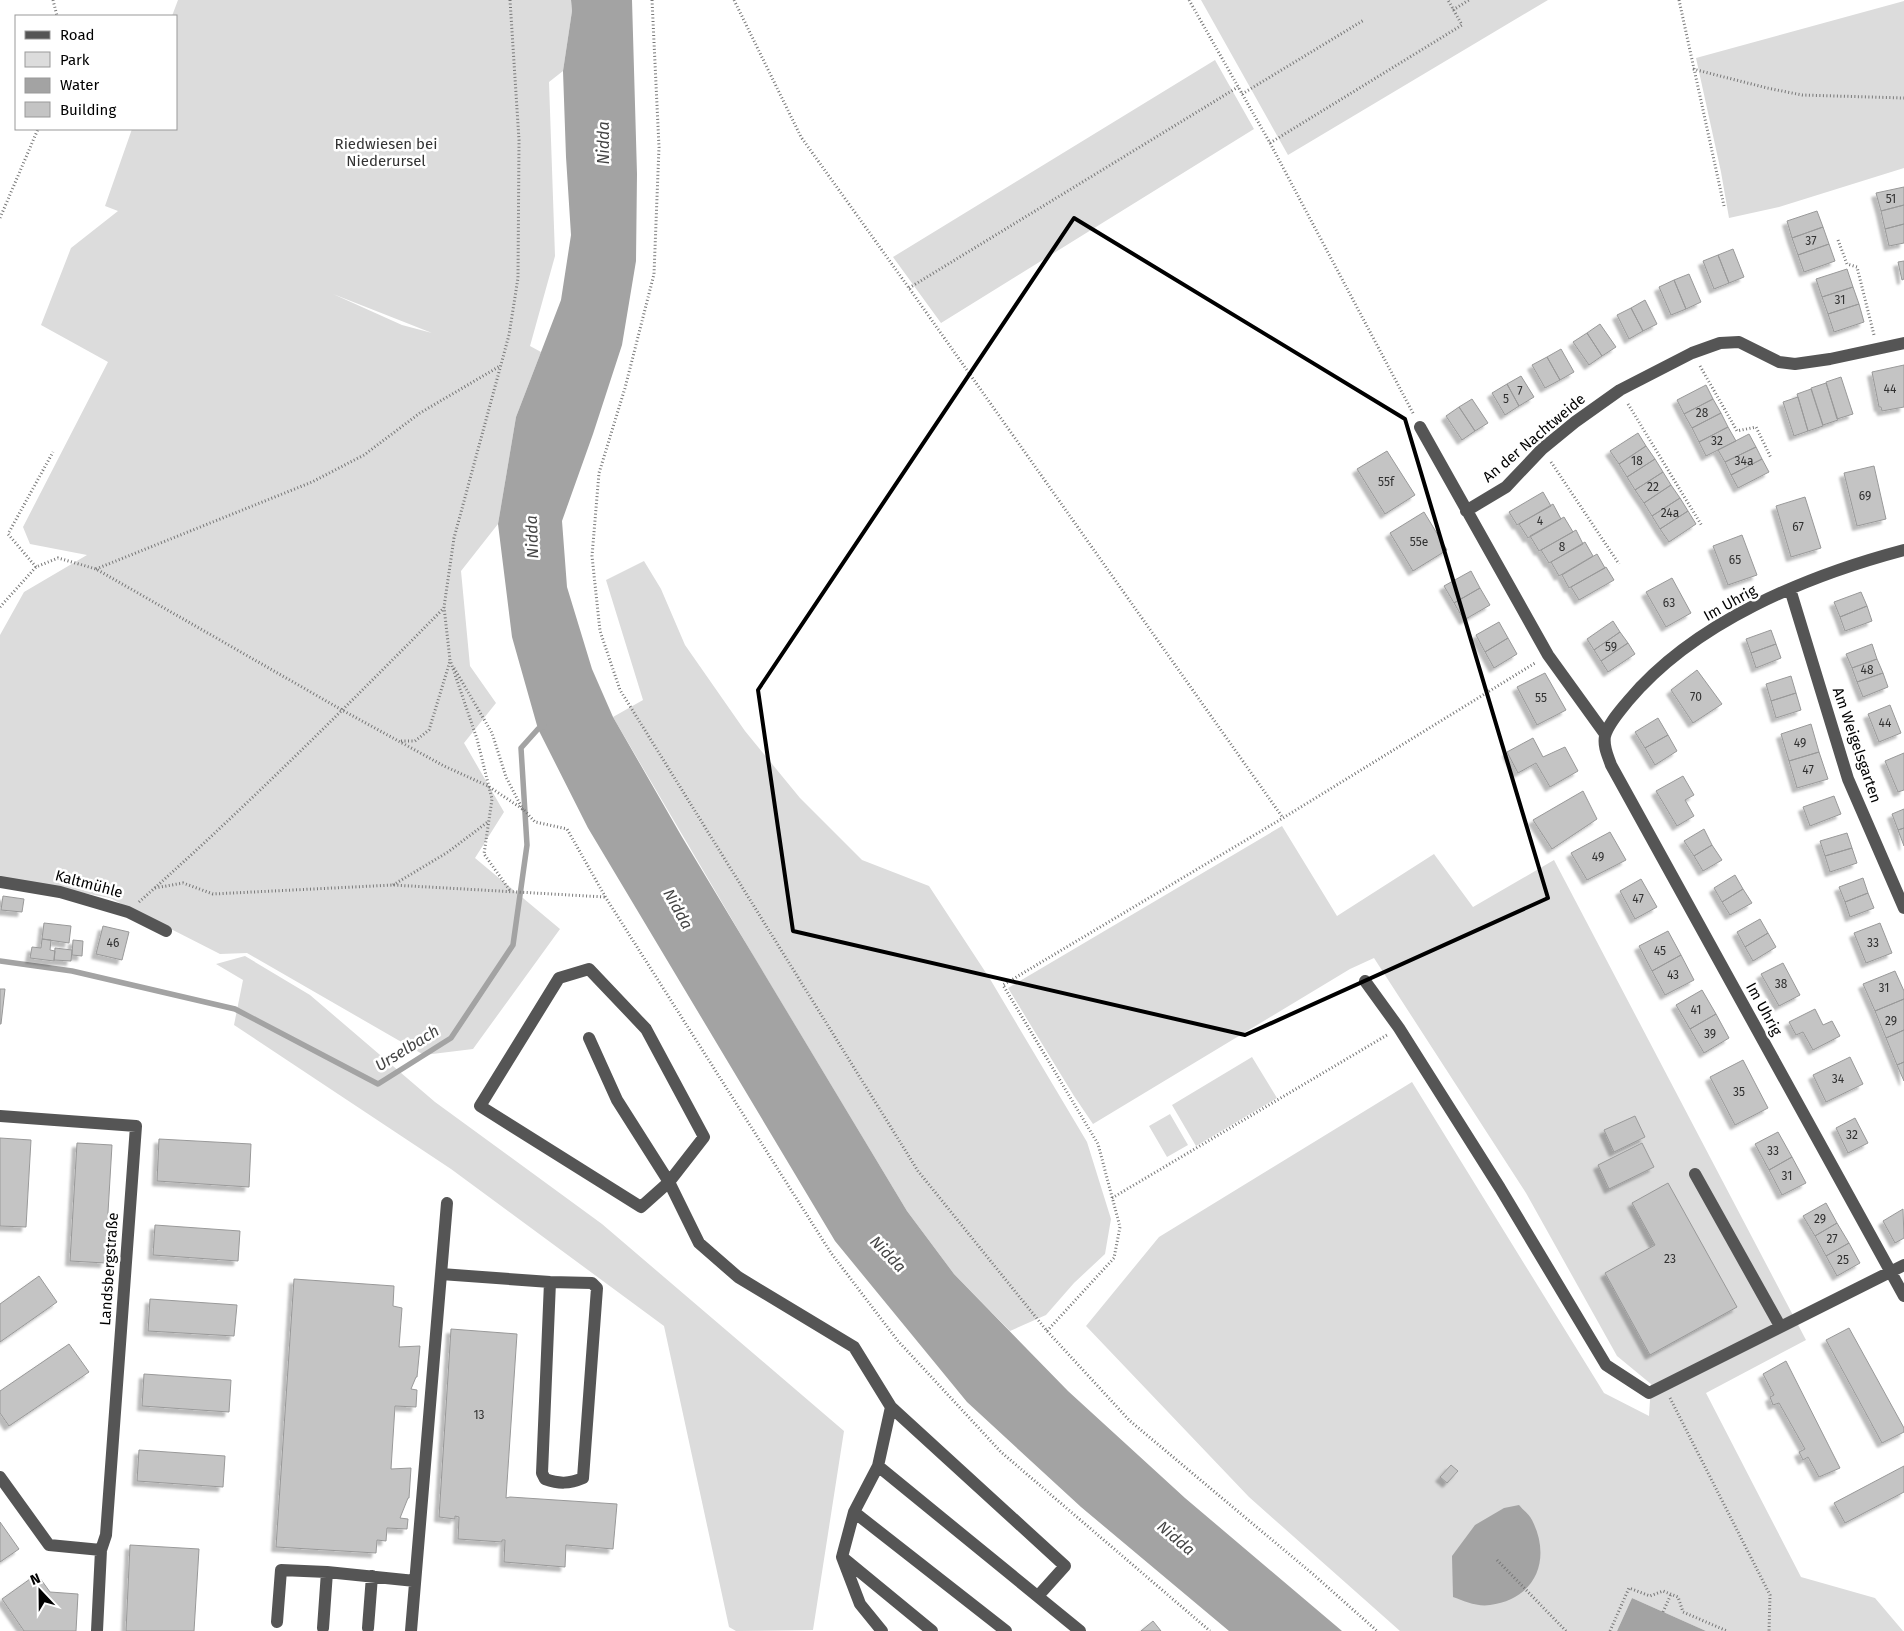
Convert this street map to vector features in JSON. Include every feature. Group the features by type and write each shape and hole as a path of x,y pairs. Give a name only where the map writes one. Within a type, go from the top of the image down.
{"street":[{"name":"An der Nachtweide","path":"1466,511 1506,487 1542,449 1575,422 1620,390 1692,353 1720,343 1739,342 1779,362 1795,364 1830,359 1904,342"},
{"name":"Im Uhrig","path":"1420,427 1548,655 1605,734"},
{"name":"Im Uhrig","path":"1904,550 1834,571 1790,589 1719,626 1660,668 1639,688 1623,707 1605,734 1604,746 1611,765 1904,1296"},
{"name":"Am Weigelsgarten","path":"1790,589 1848,779 1904,908"},
{"name":"Kaltmühle","path":"0,882 60,892 128,912 166,931"},
{"path":"589,969 646,1029 700,1129 704,1137 669,1182 641,1207 480,1106 559,978 589,969"},
{"path":"1365,981 1399,1028 1500,1188 1606,1365 1649,1393 1904,1265"},
{"path":"588,1038 617,1100 669,1182 699,1243 738,1276 854,1347 891,1407 1065,1566 1038,1596"},
{"name":"Landsbergstraße","path":"0,1116 136,1126 106,1535 101,1550 97,1631"},
{"path":"1694,1174 1780,1326"},
{"path":"411,1631 447,1203"},
{"path":"441,1274 550,1282 592,1283 597,1288 583,1478 572,1483 556,1484 545,1479 542,1473 550,1282"},
{"path":"882,1631 860,1604 842,1557 854,1512 878,1466 891,1407"},
{"path":"878,1466 1080,1631"},
{"path":"0,1477 49,1545 101,1550"},
{"path":"854,1512 1006,1631"},
{"path":"842,1557 932,1631"},
{"path":"277,1622 281,1570 327,1572 415,1581"},
{"path":"323,1628 327,1572"},
{"path":"368,1628 372,1576"}],"path":[{"path":"53,0 58,15"},
{"path":"510,0 519,140 518,278 509,335 454,538 444,607 450,660 477,739 492,799 484,854 511,892"},
{"path":"652,0 658,147 654,274 625,388 599,473 592,556 600,631 620,690 918,1171 1047,1331 1130,1421 1314,1575 1377,1631"},
{"path":"734,0 801,137 1283,818"},
{"path":"1189,0 1270,143 1420,427"},
{"path":"1270,143 1462,25 1448,0"},
{"path":"1454,10 1469,0"},
{"path":"1679,0 1724,206"},
{"path":"1242,94 1364,20"},
{"path":"1693,69 1802,95 1904,98"},
{"path":"909,288 1238,87"},
{"path":"0,218 38,130"},
{"path":"1838,240 1847,264 1857,267 1878,347"},
{"path":"1692,353 1737,431 1756,427 1771,458"},
{"path":"96,569 312,482 364,455 420,413 500,366"},
{"path":"1620,390 1702,526"},
{"path":"1542,449 1619,564"},
{"path":"36,566 8,534 53,452"},
{"path":"0,607 36,566 58,558 96,569 399,742 444,766 488,786 524,810 535,822 567,829 606,898 831,1253 898,1341 1001,1452 1210,1631"},
{"path":"444,607 342,710 155,888 183,883 213,894 393,885 606,898"},
{"path":"1047,1331 1114,1258 1120,1227 1098,1144 1003,985 1283,818 1548,655"},
{"path":"399,742 415,741 429,730 450,660"},
{"path":"450,660 492,733 506,777 524,810"},
{"path":"393,885 448,852 489,821"},
{"path":"1112,1198 1399,1028"},
{"path":"1663,1385 1770,1595 1769,1631"},
{"path":"1497,1560 1566,1631"},
{"path":"1610,1631 1629,1588 1650,1596 1663,1591 1678,1597 1683,1612 1728,1631"},
{"path":"1663,1612 1671,1594"}],"highlighted area":[{"path":"1074,218 1405,419 1548,898 1245,1035 793,931 758,690"}],"green space":[{"name":"Riedwiesen bei Niederursel","path":"178,0 571,0 572,11 563,71 549,82 555,256 530,346 541,352 516,417 498,524 461,571 470,666 496,703 464,743 504,812 475,858 560,929 473,1049 424,1055 247,953 220,954 110,898 0,877 0,635 24,592 87,555 30,544 23,527 108,362 41,325 71,248 118,211 105,206 132,130 178,130 178,15 172,15","holes":["333,294 432,333 402,325"]},
{"path":"1201,0 1548,0 1288,155"},
{"path":"1904,1 1904,168 1779,207 1729,218 1696,58"},
{"path":"1215,60 1254,129 941,323 893,257"},
{"path":"644,561 661,589 685,645 745,731 800,798 862,860 929,886 990,979 1087,1142 1111,1219 1105,1254 1074,1283 1046,1315 1010,1331 954,1274 907,1211 757,962 613,717 643,700 606,580"},
{"path":"1282,826 1337,916 1434,854 1473,907 1554,860 1806,1340 1706,1393 1801,1577 1875,1598 1903,1631 1706,1631 1632,1598 1617,1631 1400,1631 1249,1497 1086,1326 1159,1237 1412,1082 1604,1393 1649,1416 1651,1384 1617,1356 1526,1193 1374,958 1350,969 1093,1124 1074,1096 1008,988"},
{"path":"245,956 310,995 435,1102 602,1224 844,1431 813,1630 736,1631 729,1627 664,1326 451,1169 234,1025 243,980 216,964"},
{"path":"1252,1057 1277,1098 1196,1146 1172,1105"},
{"path":"1170,1114 1188,1145 1167,1157 1149,1126"}],"water":[{"name":"Nidda","path":"571,0 632,0 637,174 636,261 622,345 562,521 567,587 592,669 613,717 682,837 907,1211 954,1274 1068,1391 1185,1498 1342,1631 1229,1631 1081,1507 967,1402 835,1241 588,828 538,729 512,637 498,524 516,417 561,300 571,235 563,71 572,11"},
{"path":"1519,1505 1532,1520 1538,1535 1540,1549 1540,1562 1536,1575 1529,1586 1519,1595 1490,1605 1475,1604 1453,1597 1452,1556 1475,1525 1504,1508"},
{"path":"1632,1598 1706,1631 1617,1631"}],"building":[{"path":"1904,187 1904,205 1881,211 1876,193"},
{"path":"1904,205 1904,224 1885,229 1881,211"},
{"path":"1817,211 1823,227 1792,238 1787,221"},
{"path":"1904,224 1904,243 1889,246 1885,229"},
{"path":"1823,227 1829,244 1798,255 1792,238"},
{"path":"1829,244 1835,261 1804,272 1798,255"},
{"path":"1733,249 1744,277 1729,283 1718,255"},
{"path":"1718,255 1729,283 1714,289 1703,261"},
{"path":"1904,261 1904,279 1902,280 1898,262"},
{"path":"1847,269 1853,287 1822,297 1816,279"},
{"path":"1689,274 1701,302 1686,309 1674,280"},
{"path":"1674,280 1686,309 1671,315 1659,287"},
{"path":"1853,287 1859,304 1828,314 1822,297"},
{"path":"1645,300 1657,324 1643,331 1631,308"},
{"path":"1859,304 1864,322 1834,332 1828,314"},
{"path":"1631,308 1643,331 1629,339 1617,315"},
{"path":"1600,324 1616,347 1602,356 1587,333"},
{"path":"1587,333 1602,356 1589,365 1573,342"},
{"path":"1561,349 1574,372 1560,380 1547,357"},
{"path":"1547,357 1560,380 1545,388 1532,365"},
{"path":"1904,365 1904,407 1882,411 1881,407 1879,407 1872,372"},
{"path":"1521,376 1534,397 1519,406 1507,384"},
{"path":"1841,377 1853,414 1837,419 1826,382"},
{"path":"1826,383 1838,420 1823,425 1811,388"},
{"path":"1507,384 1519,406 1505,415 1492,393"},
{"path":"1706,385 1713,399 1684,414 1677,400"},
{"path":"1811,389 1823,426 1808,431 1797,394"},
{"path":"1798,397 1808,431 1794,436 1783,402"},
{"path":"1472,399 1488,423 1475,431 1459,407"},
{"path":"1713,399 1721,413 1692,428 1684,414"},
{"path":"1459,407 1475,431 1462,440 1446,416"},
{"path":"1721,413 1728,427 1699,442 1692,428"},
{"path":"1728,427 1736,441 1706,456 1699,442"},
{"path":"1638,433 1646,446 1619,464 1610,451"},
{"path":"1749,434 1756,447 1725,462 1718,450"},
{"path":"1646,446 1655,459 1627,477 1619,464"},
{"path":"1756,447 1762,459 1731,475 1725,462"},
{"path":"1387,451 1415,495 1385,514 1357,469"},
{"path":"1655,459 1663,472 1635,490 1627,477"},
{"path":"1762,459 1769,472 1738,488 1731,475"},
{"path":"1874,466 1886,519 1857,526 1844,473"},
{"path":"1663,472 1671,485 1644,503 1635,490"},
{"path":"1671,485 1680,498 1652,516 1644,503"},
{"path":"1543,492 1551,506 1517,525 1509,512"},
{"path":"1805,497 1821,548 1791,557 1776,506"},
{"path":"1680,498 1688,511 1660,529 1652,516"},
{"path":"1553,504 1561,519 1528,538 1519,524"},
{"path":"1688,511 1696,524 1669,542 1660,529"},
{"path":"1424,512 1447,550 1413,571 1390,533"},
{"path":"1564,517 1573,532 1539,551 1530,536"},
{"path":"1576,530 1583,544 1549,563 1541,550"},
{"path":"1742,535 1757,575 1728,585 1713,546"},
{"path":"1585,542 1593,556 1559,576 1551,562"},
{"path":"1597,554 1605,568 1569,588 1562,575"},
{"path":"1606,567 1614,580 1579,600 1571,587"},
{"path":"1471,571 1480,588 1454,603 1444,586"},
{"path":"1672,578 1691,613 1666,627 1646,592"},
{"path":"1480,588 1490,605 1464,620 1454,603"},
{"path":"1861,592 1867,606 1840,617 1834,602"},
{"path":"1867,606 1872,621 1845,631 1840,617"},
{"path":"1613,621 1620,632 1594,650 1587,639"},
{"path":"1499,622 1508,638 1485,652 1476,635"},
{"path":"1771,630 1776,644 1751,653 1746,639"},
{"path":"1620,632 1628,643 1601,661 1594,650"},
{"path":"1508,638 1517,654 1494,668 1485,652"},
{"path":"1628,643 1635,654 1608,672 1601,661"},
{"path":"1776,644 1781,658 1756,668 1751,653"},
{"path":"1872,644 1877,659 1852,668 1846,654"},
{"path":"1877,659 1883,673 1857,682 1852,668"},
{"path":"1697,670 1722,704 1693,723 1671,690"},
{"path":"1545,673 1566,710 1537,725 1517,687"},
{"path":"1883,673 1888,687 1863,697 1857,682"},
{"path":"1791,676 1796,693 1771,701 1766,684"},
{"path":"1796,693 1801,710 1776,718 1771,701"},
{"path":"1890,705 1901,733 1879,742 1868,714"},
{"path":"1658,718 1668,735 1645,748 1635,732"},
{"path":"1811,724 1819,752 1789,761 1781,734"},
{"path":"1668,735 1677,751 1655,765 1645,748"},
{"path":"1533,738 1543,757 1565,747 1578,771 1550,787 1536,763 1518,773 1507,752"},
{"path":"1819,752 1828,779 1797,788 1789,761"},
{"path":"1904,753 1904,790 1898,792 1885,761"},
{"path":"1683,776 1694,795 1685,800 1694,816 1677,826 1656,791"},
{"path":"1583,791 1597,819 1552,849 1533,820"},
{"path":"1834,796 1841,814 1810,826 1803,807"},
{"path":"1904,809 1904,828 1898,830 1892,814"},
{"path":"1904,828 1904,846 1898,830"},
{"path":"1704,829 1712,845 1694,856 1684,841"},
{"path":"1610,832 1626,860 1587,880 1571,853"},
{"path":"1847,833 1852,848 1825,856 1820,841"},
{"path":"1712,845 1722,860 1703,871 1694,856"},
{"path":"1852,848 1857,863 1830,872 1825,856"},
{"path":"1735,875 1743,889 1722,902 1714,888"},
{"path":"1863,878 1868,893 1845,902 1839,887"},
{"path":"1641,879 1657,907 1635,919 1620,891"},
{"path":"1743,889 1752,903 1730,915 1722,902"},
{"path":"1868,893 1874,908 1850,917 1845,902"},
{"path":"3,896 24,899 22,912 1,910"},
{"path":"1760,919 1768,933 1745,947 1737,932"},
{"path":"44,923 71,926 69,943 42,939"},
{"path":"1880,923 1892,953 1866,963 1854,933"},
{"path":"103,926 129,932 122,960 96,954"},
{"path":"1668,931 1681,955 1652,971 1639,946"},
{"path":"1768,933 1776,947 1753,961 1745,947"},
{"path":"42,939 51,940 50,950 55,951 54,961 30,958 32,947 41,948"},
{"path":"73,940 83,941 82,956 72,955"},
{"path":"55,948 72,950 71,961 54,960"},
{"path":"1681,955 1694,980 1665,995 1652,971"},
{"path":"1783,963 1800,995 1779,1006 1761,974"},
{"path":"1895,971 1904,991 1904,999 1875,1011 1863,984"},
{"path":"0,989 5,989 1,1024 0,1024"},
{"path":"1702,990 1716,1014 1690,1029 1676,1005"},
{"path":"1904,999 1904,1030 1886,1038 1875,1011"},
{"path":"1815,1009 1823,1025 1832,1021 1840,1036 1813,1050 1803,1032 1796,1035 1789,1022"},
{"path":"1716,1014 1729,1038 1704,1053 1690,1029"},
{"path":"1904,1030 1904,1062 1897,1065 1886,1038"},
{"path":"1850,1057 1863,1084 1826,1102 1813,1075"},
{"path":"1743,1060 1768,1108 1735,1125 1710,1077"},
{"path":"1904,1062 1904,1081 1897,1065"},
{"path":"1635,1116 1645,1137 1614,1152 1604,1130"},
{"path":"1855,1118 1868,1143 1848,1153 1836,1128"},
{"path":"1778,1132 1792,1157 1769,1170 1755,1144"},
{"path":"0,1138 31,1140 26,1227 0,1226"},
{"path":"159,1139 251,1144 249,1187 157,1181"},
{"path":"77,1143 112,1145 105,1263 70,1261"},
{"path":"1642,1143 1654,1167 1609,1189 1598,1165"},
{"path":"1792,1157 1806,1183 1782,1195 1769,1170"},
{"path":"1668,1183 1737,1307 1650,1355 1605,1273 1655,1245 1632,1203"},
{"path":"1826,1203 1837,1223 1815,1236 1803,1216"},
{"path":"1903,1209 1904,1238 1895,1243 1883,1221"},
{"path":"1837,1223 1849,1243 1826,1256 1815,1236"},
{"path":"155,1225 240,1231 238,1261 153,1255"},
{"path":"1849,1243 1860,1263 1837,1276 1826,1256"},
{"path":"39,1276 57,1302 0,1342 0,1304"},
{"path":"294,1279 394,1286 393,1306 402,1308 399,1347 420,1346 417,1377 411,1389 417,1390 416,1407 395,1406 391,1469 411,1468 409,1498 400,1518 408,1519 407,1529 387,1528 386,1541 377,1540 376,1553 276,1547"},
{"path":"150,1299 237,1305 234,1336 148,1331"},
{"path":"1849,1328 1904,1428 1904,1432 1882,1443 1826,1340"},
{"path":"451,1329 517,1334 506,1498 617,1504 613,1549 566,1545 565,1567 504,1562 505,1540 502,1540 502,1542 458,1539 459,1517 455,1516 455,1519 439,1517"},
{"path":"69,1344 89,1372 9,1426 0,1413 0,1391"},
{"path":"1786,1361 1840,1468 1819,1477 1808,1457 1803,1460 1799,1452 1805,1449 1779,1403 1773,1405 1770,1397 1774,1395 1763,1374"},
{"path":"144,1374 231,1380 229,1412 142,1406"},
{"path":"139,1450 225,1456 223,1487 137,1481"},
{"path":"1451,1465 1458,1471 1447,1483 1440,1477"},
{"path":"1904,1466 1904,1492 1845,1523 1834,1503"},
{"path":"0,1522 19,1549 0,1562"},
{"path":"130,1545 199,1549 194,1631 126,1631"},
{"path":"37,1574 50,1592 78,1594 76,1631 24,1631 2,1599"},
{"path":"1153,1621 1161,1631 1141,1631"}],"waterway":[{"name":"Urselbach","path":"0,961 72,971 235,1009 378,1084 451,1038 513,945 527,845 521,748 538,729 544,726"}]}
